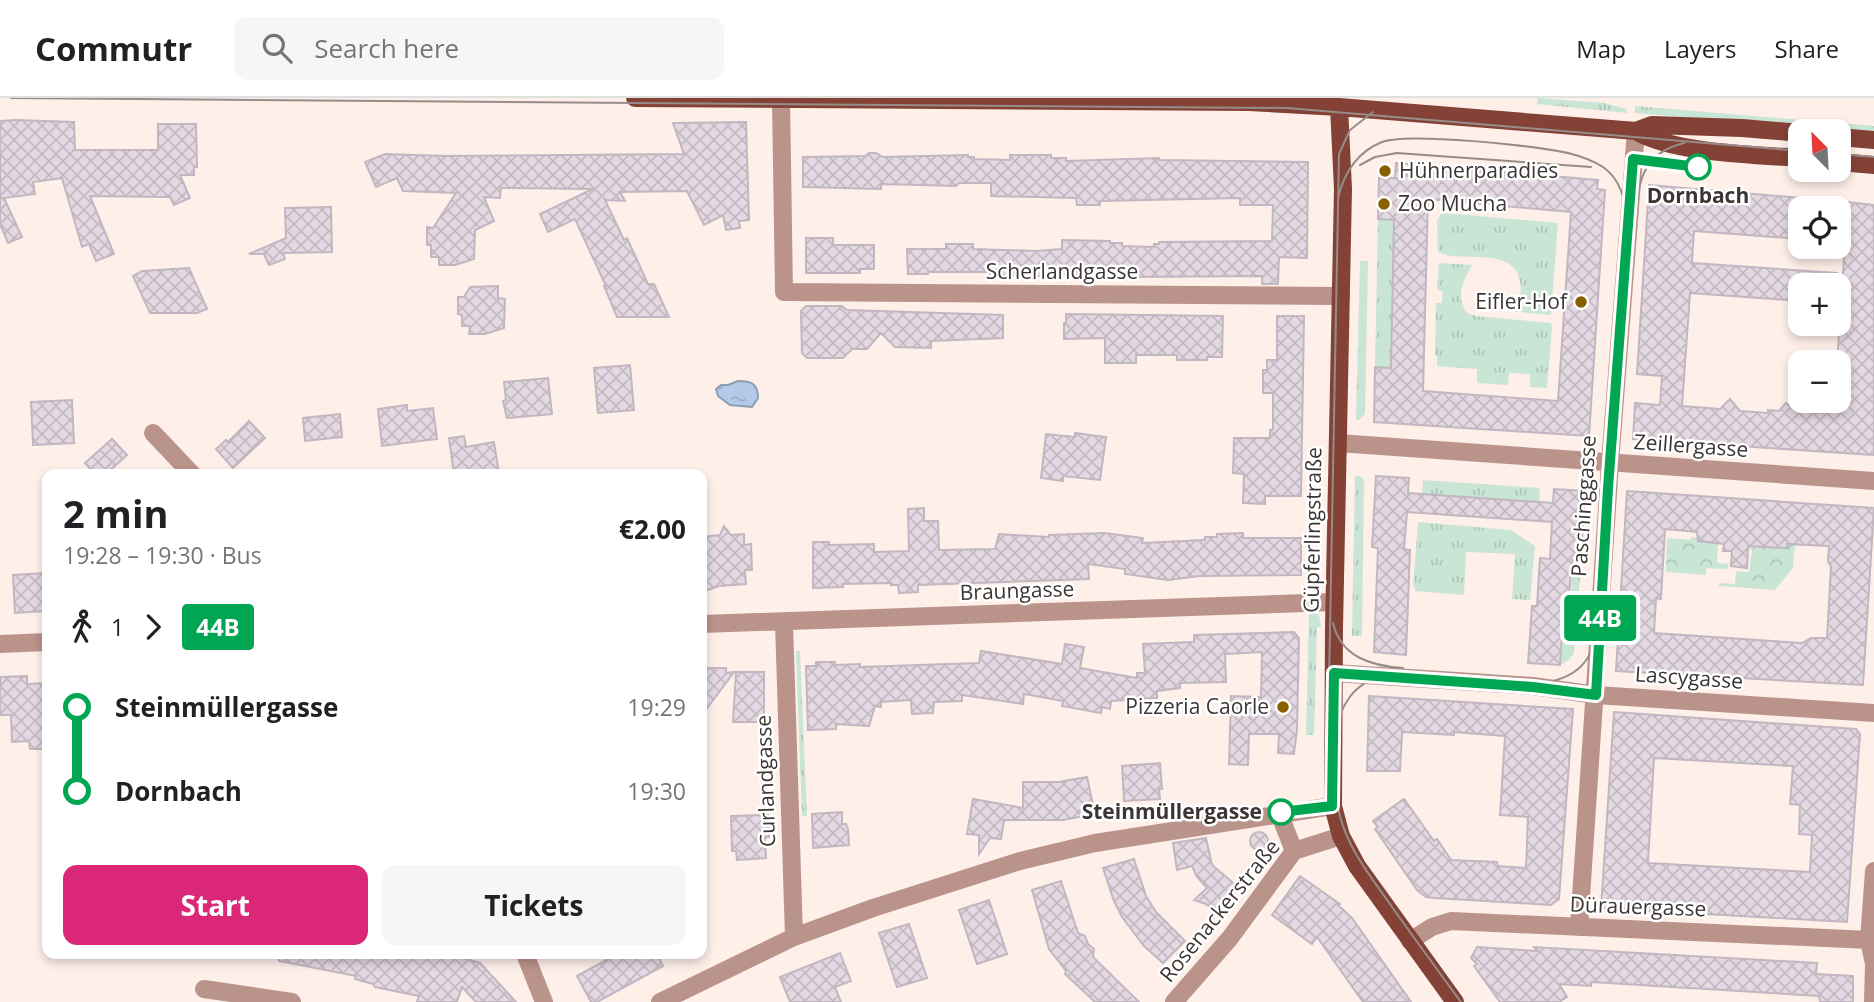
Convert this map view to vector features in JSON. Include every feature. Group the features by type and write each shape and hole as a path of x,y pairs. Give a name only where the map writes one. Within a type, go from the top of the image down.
{"main road":[{"path":"635,98 1339,102 1636,131 1647,137 1706,150 1788,157"},
{"name":"Güpferlingstraße","path":"1339,102 1343,159 1332,806 1357,866 1455,1002"},
{"path":"1636,131 1652,125 1788,133"},
{"path":"1852,138 1874,140"},
{"path":"1852,163 1874,165"}],"street":[{"name":"Scherlandgasse","path":"781,99 784,292 1341,296"},
{"name":"Paschinggasse","path":"1579,927 1610,463 1636,131"},
{"path":"153,433 187,469"},
{"name":"Zeillergasse","path":"1338,443 1874,481"},
{"name":"Braungasse","path":"707,624 1334,602"},
{"name":"Curlandgasse","path":"784,623 794,937"},
{"path":"0,644 42,642"},
{"name":"Lascygasse","path":"1334,673 1533,687 1596,695 1874,713"},
{"path":"660,1002 794,937 873,908 1020,861 1094,843 1332,806"},
{"path":"1279,813 1294,851"},
{"name":"Rosenackerstraße","path":"1174,1002 1230,938 1294,851 1342,835"},
{"path":"1873,1002 1874,964 1869,940 1874,871"},
{"name":"Dürauergasse","path":"1410,941 1432,927 1451,921 1869,940"},
{"path":"527,959 544,1002"},
{"path":"204,989 292,1002"}],"green space":[{"path":"1538,98 1604,103 1627,109 1627,113 1537,104"},
{"path":"1635,106 1790,119 1788,119 1788,126 1635,113"},
{"path":"1852,124 1874,126 1874,133 1852,131"},
{"path":"1441,214 1558,223 1551,315 1509,311 1519,298 1521,286 1515,270 1508,263 1497,259 1460,257 1438,252 1437,221"},
{"path":"1378,219 1394,220 1391,368 1375,367"},
{"path":"1360,261 1368,261 1365,414 1356,420"},
{"path":"1439,263 1472,265 1461,294 1467,313 1551,323 1547,388 1530,387 1530,374 1509,373 1508,385 1477,383 1477,369 1437,366 1436,303 1442,303 1443,292 1437,289"},
{"path":"1355,476 1364,480 1362,636 1352,636"},
{"path":"1423,480 1540,488 1539,502 1422,494"},
{"path":"1418,522 1511,530 1535,546 1530,600 1512,599 1515,554 1466,552 1464,595 1415,591 1413,586"},
{"path":"1691,537 1698,538 1698,541 1718,543 1717,563 1729,564 1727,569 1706,568 1706,575 1666,572 1667,538 1691,540"},
{"path":"1749,541 1770,548 1787,548 1787,544 1795,544 1793,568 1775,590 1719,586 1719,583 1735,584 1736,571 1749,572 1752,550 1748,549"},
{"path":"1573,562 1581,562 1574,653 1569,660 1561,664 1564,619 1569,619"},
{"path":"1309,610 1319,615 1321,627 1317,627 1314,735 1306,735"},
{"path":"796,651 800,651 807,816 802,816"}],"water":[{"path":"738,381 750,383 757,389 758,398 752,407 730,405 718,396 716,389 721,385"}],"building":[{"path":"0,121 74,122 75,150 158,150 158,124 196,124 197,167 194,167 194,175 180,175 190,198 174,205 170,197 90,196 114,254 96,261 89,244 82,247 62,178 33,182 35,194 4,198 22,237 8,243 0,224"},
{"path":"746,122 749,220 739,221 740,228 726,230 723,215 704,225 687,191 620,192 625,201 605,200 624,240 627,238 648,284 654,284 669,317 617,317 606,286 575,219 548,232 540,214 593,189 501,188 500,198 484,197 494,221 475,230 474,259 455,265 439,265 439,257 431,257 431,245 427,245 427,227 433,228 456,193 403,191 397,178 376,187 365,162 385,154 684,154 673,123"},
{"path":"869,153 883,157 968,155 974,159 1010,160 1010,155 1051,155 1051,158 1066,158 1066,161 1159,158 1308,162 1307,258 1279,257 1278,284 1262,284 1262,276 1130,277 1130,273 1036,276 989,275 990,272 908,274 907,249 946,249 946,244 973,244 973,249 1036,251 1062,249 1062,240 1110,241 1122,243 1122,246 1154,247 1154,244 1159,242 1272,241 1273,205 1240,205 1240,198 1100,201 1100,205 1077,205 1076,198 991,196 991,183 959,183 956,186 881,184 881,189 803,187 803,157 866,156"},
{"name":"Eifler-Hof","path":"1396,163 1598,180 1597,189 1605,190 1589,436 1374,422 1375,367 1391,368 1394,220 1378,219 1379,178 1395,178","holes":["1428,199 1571,212 1558,401 1423,391"]},
{"path":"1649,185 1788,197 1788,238 1694,231 1692,263 1837,273 1788,273 1788,300 1690,293 1682,406 1720,409 1730,399 1740,411 1768,413 1768,410 1779,411 1786,403 1788,413 1851,413 1851,350 1838,350 1839,336 1851,336 1851,273 1843,273 1844,259 1851,259 1851,202 1874,205 1874,455 1633,439 1635,403 1660,405 1662,376 1637,374"},
{"path":"331,207 332,252 283,253 285,259 269,265 264,254 249,254 286,238 285,208"},
{"path":"806,238 833,238 833,245 874,245 874,269 860,269 860,273 806,273"},
{"path":"189,268 207,309 197,313 150,313 133,276 142,271"},
{"path":"498,286 498,298 505,299 504,328 485,334 469,334 470,326 462,326 462,315 458,314 458,297 464,297 470,287"},
{"path":"806,306 842,306 847,310 1003,315 1003,338 931,341 931,348 895,347 881,333 867,349 852,349 843,358 807,358 802,353 801,311"},
{"path":"1066,314 1223,316 1222,357 1177,360 1177,355 1136,355 1136,363 1105,363 1105,338 1064,339"},
{"path":"1277,316 1304,316 1301,496 1265,496 1265,504 1243,503 1244,474 1233,473 1234,438 1270,438 1270,430 1273,429 1273,393 1263,393 1263,370 1267,370 1267,360 1277,360"},
{"path":"630,365 634,410 598,413 594,368"},
{"path":"548,378 552,414 507,418 503,401 506,400 504,382"},
{"path":"72,400 74,443 33,445 31,402"},
{"path":"407,405 407,411 433,408 437,439 382,446 378,409"},
{"path":"340,414 342,437 305,441 303,418"},
{"path":"249,421 265,438 233,468 216,449 226,440 228,442"},
{"path":"1075,433 1106,437 1100,480 1063,476 1063,481 1041,478 1046,434 1075,437"},
{"path":"464,436 466,447 494,442 498,469 453,469 449,438"},
{"path":"112,439 127,455 112,469 90,469 85,463"},
{"path":"1376,476 1409,478 1408,493 1553,503 1554,489 1585,491 1581,560 1572,560 1568,608 1564,607 1560,665 1528,663 1532,606 1537,606 1540,558 1550,559 1552,522 1407,512 1404,549 1410,550 1406,655 1374,652 1378,548 1372,547"},
{"path":"1627,491 1874,508 1863,685 1616,671","holes":["1665,529 1697,532 1698,541 1724,544 1723,551 1732,551 1731,566 1747,568 1748,546 1829,546 1828,561 1831,567 1827,638 1811,638 1802,643 1654,633 1656,598 1661,599"]},
{"path":"924,508 924,521 938,521 939,550 995,549 999,534 1049,537 1105,533 1143,538 1142,543 1205,540 1205,537 1217,537 1217,534 1243,533 1243,538 1301,538 1301,575 1200,576 1168,580 1125,574 1125,569 1088,564 1089,579 918,585 918,592 899,593 898,585 891,583 842,584 843,587 813,588 813,542 829,542 829,545 874,544 874,552 909,551 908,509"},
{"path":"724,526 731,535 744,534 744,545 751,544 752,570 745,570 746,584 719,586 707,590 707,536 720,535"},
{"path":"42,573 42,611 15,613 13,575"},
{"path":"1294,632 1299,638 1294,754 1278,753 1279,734 1249,734 1248,765 1229,764 1231,696 1261,697 1262,652 1225,654 1226,682 1180,683 1180,688 1157,691 1157,698 1111,701 1110,709 1102,707 1101,713 1062,706 1063,701 1024,694 1023,704 962,695 962,701 934,702 933,713 912,714 911,700 881,702 881,707 875,706 869,726 836,724 836,729 808,730 806,666 816,666 816,662 835,662 835,665 860,664 860,667 979,663 981,651 1062,664 1065,644 1084,647 1080,668 1137,678 1137,673 1145,673 1143,644 1194,642 1194,635"},
{"path":"726,668 726,673 734,672 707,708 707,670"},
{"path":"736,672 764,672 764,722 733,722"},
{"path":"27,676 27,684 42,683 42,749 30,749 29,741 12,742 11,715 0,715 0,677"},
{"path":"1369,696 1573,709 1559,899 1551,905 1435,898 1426,897 1417,890 1375,829 1378,827 1373,821 1404,799 1451,860 1497,862 1498,866 1526,868 1528,817 1500,815 1505,736 1402,732 1400,771 1367,771"},
{"path":"1614,712 1856,729 1860,734 1847,922 1601,908","holes":["1654,758 1793,766 1790,804 1800,805 1799,834 1812,835 1810,872 1648,863"]},
{"path":"1160,763 1160,799 1124,801 1122,766"},
{"path":"1087,777 1095,814 1063,820 1004,820 1001,839 990,838 979,854 979,835 967,834 973,799 1023,808 1023,782 1059,782"},
{"path":"842,812 842,824 846,824 848,829 849,845 813,848 812,814"},
{"path":"768,815 766,858 737,860 736,851 732,851 731,816"},
{"path":"1259,832 1267,837 1268,841 1263,849 1259,850 1251,845 1250,841 1255,833"},
{"path":"1206,838 1212,865 1238,887 1218,914 1206,904 1194,900 1207,888 1192,866 1177,870 1173,843"},
{"path":"1134,859 1146,896 1156,912 1185,941 1163,963 1144,946 1122,917 1103,868"},
{"path":"1300,876 1340,904 1338,905 1352,918 1411,1002 1363,1002 1317,937 1312,944 1272,915"},
{"path":"1061,881 1078,933 1085,936 1094,949 1093,957 1139,1002 1095,1002 1065,974 1066,971 1049,949 1032,890"},
{"path":"989,900 1007,954 977,964 959,910"},
{"path":"909,924 927,978 897,987 879,933"},
{"path":"1477,947 1537,951 1534,947 1817,963 1816,974 1853,976 1853,1002 1820,1002 1819,996 1591,982 1591,986 1559,984 1567,997 1559,1002 1500,1002 1474,966 1477,964 1471,958"},
{"path":"840,953 851,981 835,987 841,1002 790,1002 780,977"},
{"path":"466,959 480,963 516,1002 476,1002 462,987 457,1002 417,1002 419,996 375,987 355,979 356,976 279,961"},
{"path":"608,959 660,959 663,966 597,1002 591,1002 577,976"}],"tram line":[{"path":"11,98 1287,108 1788,150"},
{"path":"1328,735 1339,154 1350,130 1373,112"},
{"path":"1338,198 1353,164 1373,146 1396,139 1444,139 1577,155 1595,162 1614,177 1624,204 1599,633 1591,652 1578,669 1560,679 1537,684 1512,685 1406,675 1385,676 1356,690 1340,716 1336,796 1349,841 1369,875 1461,1002"},
{"path":"1635,221 1640,183 1650,162 1659,154 1684,143"},
{"path":"1360,165 1375,157 1397,153 1591,167"},
{"path":"1852,155 1874,157"},
{"path":"1333,623 1343,644 1359,658 1380,665 1403,668"}],"bus line":[{"name":"44B","path":"1281,812 1332,806 1334,673 1468,681 1596,695 1608,488 1633,159 1698,167"}],"place":[{"name":"Dornbach","path":"1698,167"},
{"name":"Hühnerparadies","path":"1385,171"},
{"name":"Zoo Mucha","path":"1384,204"},
{"name":"Eifler-Hof","path":"1581,302"},
{"name":"Pizzeria Caorle","path":"1283,707"},
{"name":"Steinmüllergasse","path":"1281,812"}]}
